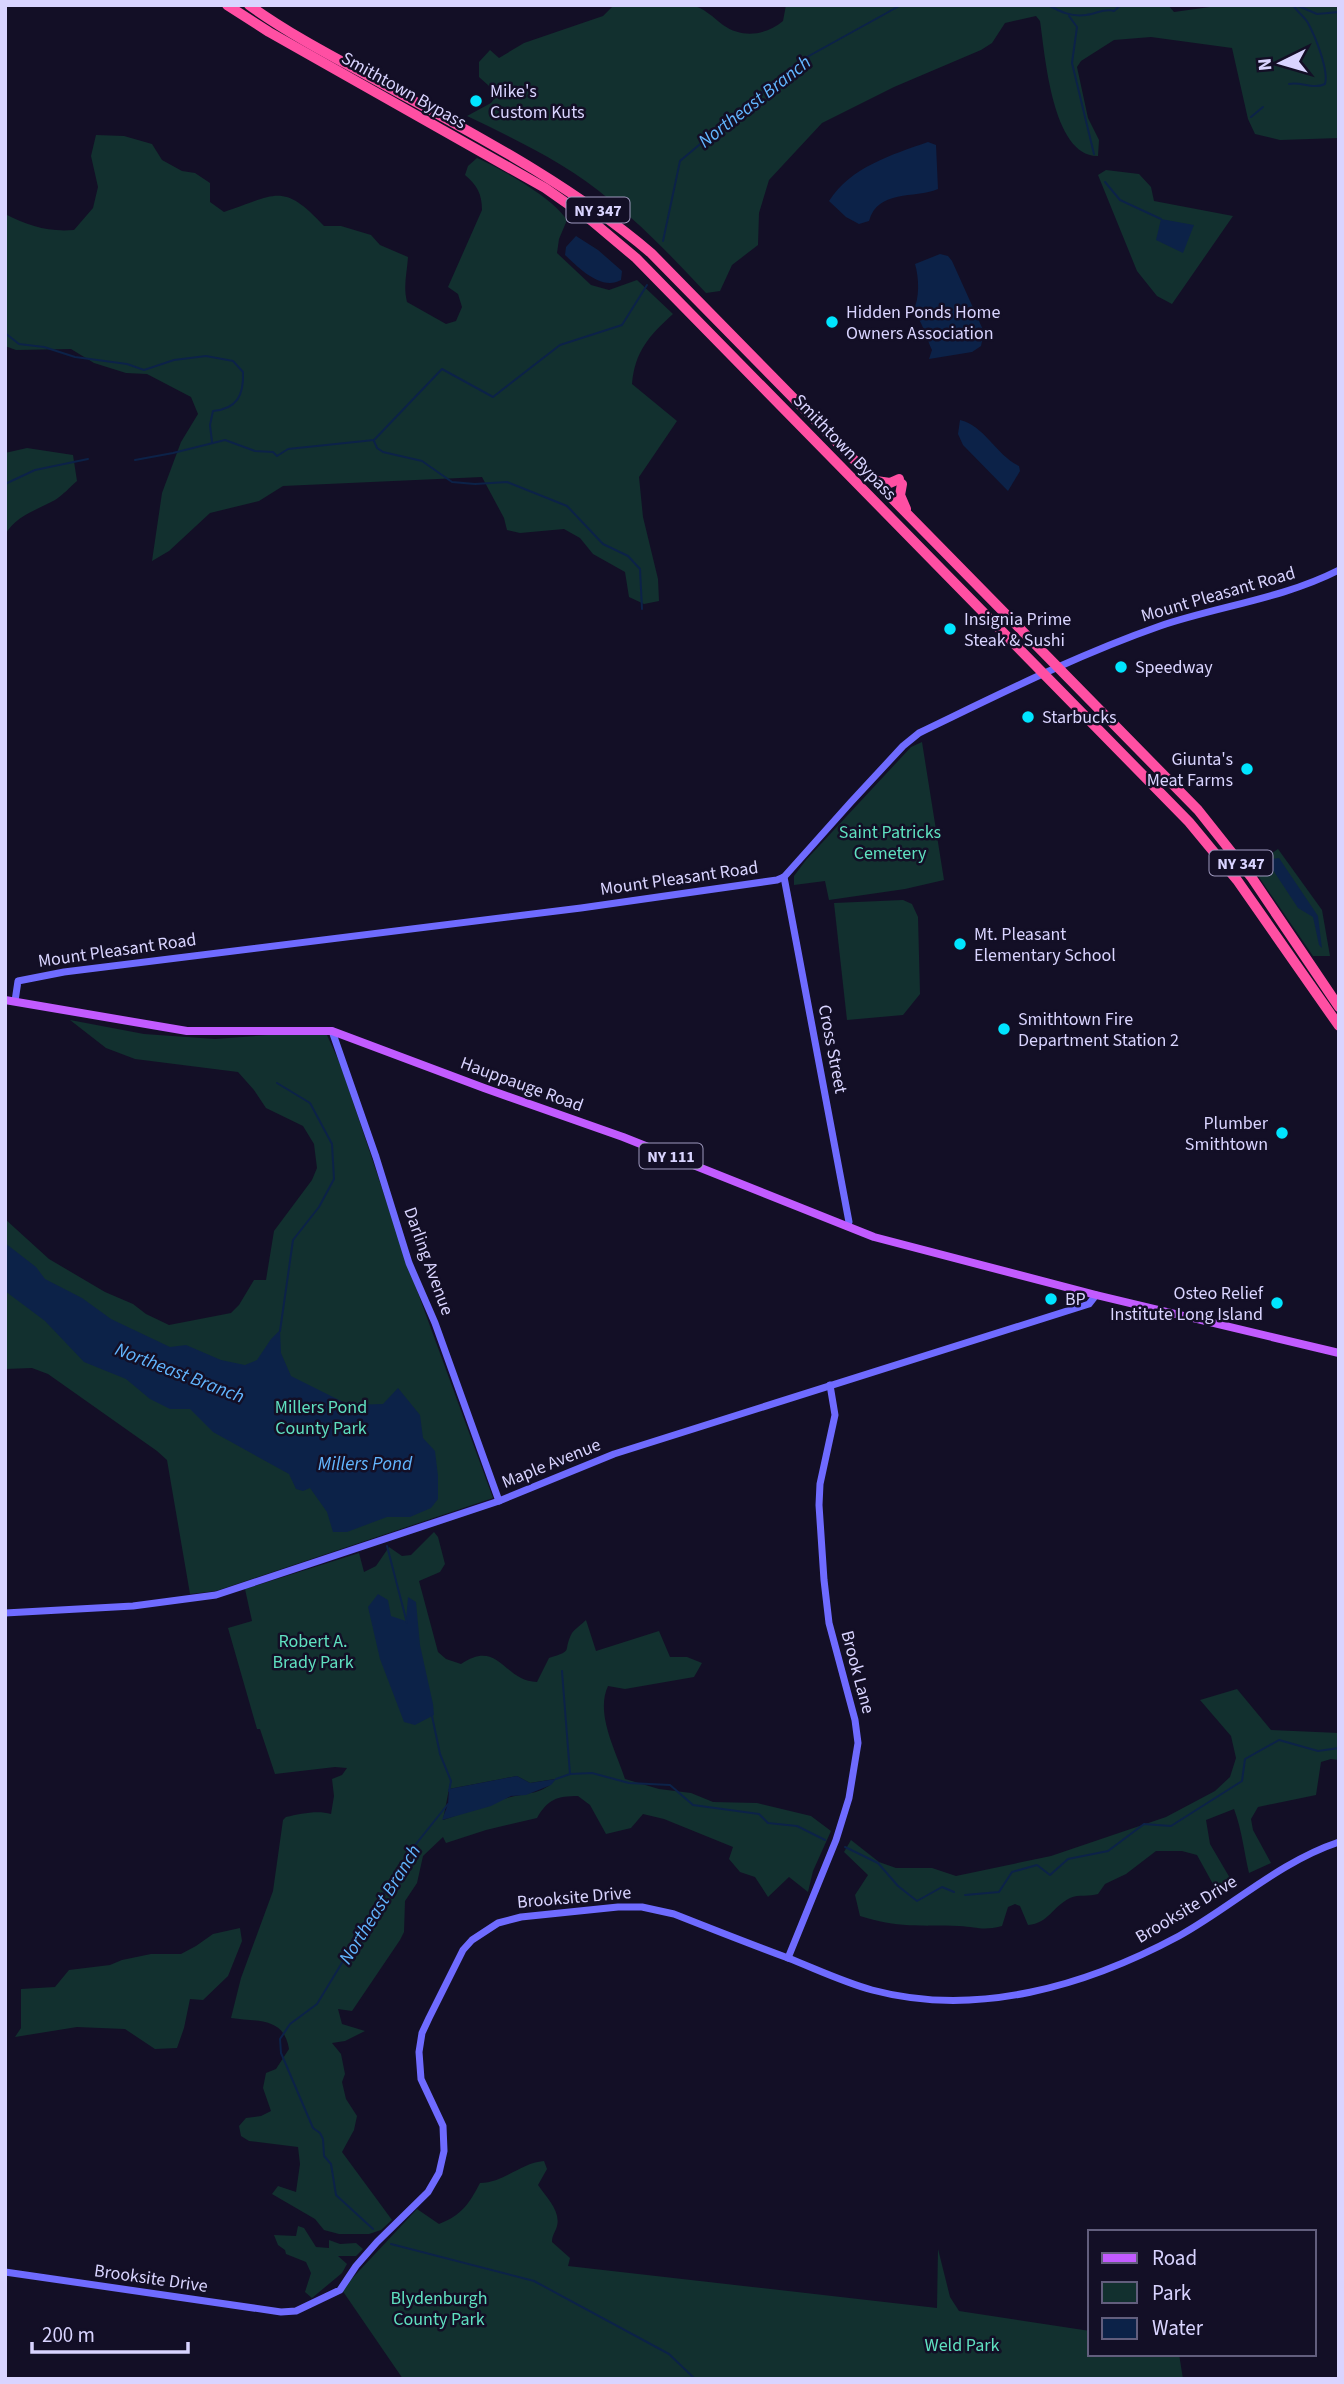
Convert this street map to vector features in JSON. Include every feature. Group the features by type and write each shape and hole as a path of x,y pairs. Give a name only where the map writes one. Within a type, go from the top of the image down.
{"highway":[{"name":"Smithtown Bypass","path":"227,5 299,50 539,184 620,243 1045,674 1214,850 1339,1027"},
{"name":"Smithtown Bypass","path":"249,5 312,45 536,170 606,216 651,253 1184,796 1222,838 1252,878 1339,1007"},
{"path":"874,481 901,482 900,495 912,518"}],"main road":[{"name":"Hauppauge Road","path":"5,1000 187,1031 332,1031 623,1137 874,1237 1096,1295"},
{"name":"NY 111","path":"1096,1295 1339,1353"}],"street":[{"name":"Mount Pleasant Road","path":"15,1001 18,981 64,972 692,893 776,880 784,877 915,736 1060,667 1157,627 1293,591 1339,570"},
{"name":"Cross Street","path":"784,877 849,1222 847,1226"},
{"name":"Darling Avenue","path":"332,1031 409,1263 452,1369 499,1501"},
{"name":"Maple Avenue","path":"5,1613 133,1606 216,1595 499,1501 614,1454 1089,1304 1096,1295"},
{"name":"Brook Lane","path":"788,1958 836,1840 849,1798 858,1743 855,1720 829,1623 824,1580 819,1505 820,1484 835,1415 830,1385"},
{"name":"Brooksite Drive","path":"5,2272 281,2312 296,2311 340,2290 378,2241 428,2192 439,2173 444,2151 443,2126 421,2079 419,2052 422,2033 463,1950 482,1931 516,1917 597,1908 642,1907 674,1914 857,1986 913,1999 982,2000 1035,1992 1093,1975 1147,1952 1182,1934 1266,1878 1307,1855 1339,1842"}],"green space":[{"path":"614,5 691,5 704,10 731,29 754,34 769,30 783,21 786,5 1168,5 1174,12 1224,5 1339,5 1339,138 1280,140 1255,134 1248,119 1232,48 1151,37 1114,40 1081,61 1077,67 1088,118 1099,140 1098,156 1083,152 1070,140 1054,101 1040,21 1036,16 1005,23 992,43 981,50 894,87 822,123 769,180 759,213 758,245 732,265 720,291 706,293 648,233 594,187 541,154 467,116 491,103 498,94 479,77 479,62 490,50 499,58 524,43 603,16"},
{"path":"96,135 124,136 152,144 162,160 182,171 195,173 210,183 210,202 224,212 268,197 288,197 299,203 324,226 341,226 371,235 380,245 408,257 405,285 407,302 446,324 456,321 462,307 458,294 448,287 482,210 478,190 465,175 468,166 477,158 513,177 551,203 567,220 559,239 557,253 591,285 609,290 637,280 673,314 640,353 632,384 677,421 639,477 643,517 658,579 659,601 644,604 629,597 625,572 593,554 580,538 564,529 520,533 507,530 504,518 482,477 283,486 259,501 210,513 169,551 152,561 162,493 181,442 198,414 191,397 147,374 126,373 94,363 71,349 16,350 5,346 5,214 38,227 74,230 93,208 98,187 91,156"},
{"path":"1106,170 1139,174 1151,187 1154,201 1233,216 1172,304 1157,296 1137,271 1098,175"},
{"path":"27,448 73,455 77,481 55,500 20,518 5,535 5,453"},
{"name":"Saint Patricks Cemetery","path":"922,742 944,880 905,889 829,900 825,881 794,885 794,876 806,860 911,747"},
{"path":"1278,849 1322,910 1330,956 1313,956 1252,867"},
{"path":"903,900 912,904 918,917 920,994 903,1015 847,1020 834,903"},
{"name":"Millers Pond County Park","path":"70,1020 144,1034 215,1039 281,1034 327,1035 341,1066 407,1263 493,1498 216,1591 190,1594 167,1460 48,1374 32,1368 5,1369 5,1219 49,1259 169,1325 231,1313 254,1280 266,1280 274,1231 312,1180 317,1168 314,1144 303,1126 266,1108 238,1072 135,1059 106,1048"},
{"name":"Robert A. Brady Park","path":"434,1532 438,1537 445,1564 440,1572 419,1581 438,1652 446,1659 461,1664 474,1657 493,1658 516,1675 537,1682 549,1658 565,1652 572,1633 586,1620 596,1651 659,1631 670,1657 687,1657 702,1663 694,1677 625,1689 608,1686 605,1720 625,1779 659,1789 691,1793 713,1802 757,1803 811,1816 831,1831 813,1871 808,1892 789,1877 768,1897 755,1877 740,1872 729,1859 733,1847 664,1819 643,1814 631,1828 606,1834 590,1805 578,1796 554,1800 537,1818 446,1843 443,1837 423,1856 417,1883 405,1901 404,1932 400,1940 352,2011 338,2009 342,2024 365,2031 345,2041 332,2043 341,2054 346,2099 357,2116 354,2130 342,2152 392,2220 381,2230 369,2234 339,2234 324,2230 315,2219 272,2194 278,2186 296,2192 300,2164 298,2147 249,2141 241,2136 239,2126 246,2118 261,2116 271,2111 263,2088 266,2073 276,2069 289,2049 282,2031 276,2026 260,2021 231,2018 241,1978 273,1891 283,1820 308,1813 331,1814 334,1796 332,1779 342,1775 347,1768 275,1774 260,1729 257,1729 228,1628 252,1621 245,1589 359,1553 364,1572 376,1566 389,1547 402,1556 411,1555","holes":["517,1776 530,1783 555,1779 541,1790 494,1802 443,1820 449,1789"]},
{"path":"1237,1689 1271,1730 1339,1733 1339,1760 1321,1762 1316,1795 1258,1807 1251,1819 1253,1830 1271,1863 1249,1873 1234,1809 1206,1820 1210,1844 1234,1885 1219,1895 1197,1855 1182,1851 1156,1851 1126,1874 1105,1884 1098,1894 1070,1898 1035,1924 1028,1925 1020,1906 1015,1904 1008,1907 1002,1926 990,1928 898,1924 860,1916 855,1895 868,1875 844,1852 851,1840 879,1862 896,1868 932,1868 956,1876 1051,1856 1166,1817 1215,1791 1230,1777 1236,1758 1231,1736 1200,1700"},
{"path":"240,1928 242,1941 228,1976 203,2000 190,1999 177,2048 155,2049 125,2029 77,2027 15,2037 21,2028 21,1989 55,1987 69,1970 110,1965 151,1954 181,1954 213,1934"},
{"name":"Blydenburgh County Park","path":"544,2161 547,2169 538,2185 557,2215 552,2242 570,2258 568,2266 937,2308 938,2249 950,2297 959,2311 1088,2331 1088,2356 1179,2356 1183,2379 403,2379 342,2290 417,2209 439,2224 454,2217 464,2208 480,2183 497,2180"},
{"path":"298,2226 304,2228 316,2247 329,2248 329,2240 340,2244 356,2243 363,2249 356,2256 338,2256 347,2264 342,2273 312,2298 305,2292 311,2273 306,2262 286,2254 274,2235 296,2236"}],"water":[{"path":"928,142 936,145 938,189 888,199 880,204 869,221 859,224 846,217 829,201 838,189 860,171 886,157"},
{"path":"1161,219 1194,225 1183,253 1156,240"},
{"path":"576,236 598,250 622,271 621,280 606,283 598,280 565,255 566,247"},
{"path":"940,254 948,256 952,261 984,332 981,346 972,352 929,359 932,350 913,311 918,288 915,264"},
{"path":"960,420 976,428 1019,466 1020,471 1008,491 963,445 958,434"},
{"path":"1279,858 1318,916 1322,948 1313,917 1298,908 1269,864 1272,859"},
{"name":"Millers Pond","path":"5,1243 36,1267 45,1279 82,1298 111,1319 170,1347 186,1345 221,1360 245,1365 257,1360 280,1330 281,1353 291,1376 349,1405 383,1404 398,1388 420,1415 423,1438 435,1451 438,1499 431,1508 410,1517 387,1517 347,1532 333,1532 327,1512 310,1488 303,1491 296,1489 289,1474 213,1432 190,1409 170,1409 150,1399 126,1379 84,1362 45,1321 5,1291"},
{"path":"378,1594 388,1600 391,1616 406,1621 408,1597 416,1602 420,1645 434,1715 415,1725 404,1722 380,1659 368,1607"},
{"path":"517,1776 530,1783 556,1779 551,1785 526,1795 511,1796 491,1806 442,1820 448,1804 449,1789"}],"waterway":[{"name":"Northeast Branch","path":"663,241 680,161 798,62 901,5"},
{"name":"Northeast Branch","path":"1048,5 1076,15 1114,11 1121,5"},
{"path":"1289,84 1320,86 1325,84 1326,78 1314,36 1293,5"},
{"name":"Northeast Branch","path":"1296,5 1317,14 1339,12"},
{"path":"1069,16 1077,27 1072,63 1094,154"},
{"path":"1251,117 1263,107"},
{"path":"1105,182 1120,200 1161,219"},
{"name":"Northeast Branch","path":"135,460 225,440 255,451 273,452 277,456 288,449 374,440 442,369 493,397 560,345 622,325 647,285"},
{"path":"5,333 19,344 44,347 75,357 127,364 144,370 174,360 206,356 233,361 243,372 242,388 233,404 213,411 210,425 212,442"},
{"path":"374,441 377,448 383,452 422,461 452,482 507,482 567,506 603,544 628,556 640,569 642,609"},
{"name":"Northeast Branch","path":"5,484 35,470 88,459"},
{"path":"277,1083 310,1103 332,1144 334,1179 319,1207 293,1240 280,1331"},
{"name":"Northeast Branch","path":"387,1546 407,1623"},
{"path":"556,1779 570,1774 562,1671"},
{"name":"Northeast Branch","path":"432,1716 440,1754 451,1781 449,1791"},
{"path":"965,1895 999,1892 1012,1872 1037,1865 1050,1875 1068,1859 1108,1851 1144,1824 1171,1826 1242,1781 1245,1759 1279,1740 1318,1751 1339,1748"},
{"path":"570,1774 592,1773 629,1783 670,1785 693,1805 759,1814 768,1823 797,1826 825,1840"},
{"name":"Northeast Branch","path":"373,2229 336,2195 331,2164 324,2156 323,2139 313,2128 281,2053 280,2039 290,2024 317,2004 408,1854 448,1804"},
{"path":"845,1847 878,1863 898,1886 917,1901 942,1887 954,1892"},
{"name":"Northeast Branch","path":"391,2244 534,2281 669,2354 695,2379"}],"place":[{"name":"Mike's Custom Kuts","path":"476,101"},
{"name":"Hidden Ponds Home Owners Association","path":"832,322"},
{"name":"Insignia Prime Steak & Sushi","path":"950,629"},
{"name":"Speedway","path":"1121,667"},
{"name":"Starbucks","path":"1028,717"},
{"name":"Giunta's Meat Farms","path":"1247,769"},
{"name":"Mt. Pleasant Elementary School","path":"960,944"},
{"name":"Smithtown Fire Department Station 2","path":"1004,1029"},
{"name":"Plumber Smithtown","path":"1282,1133"},
{"name":"BP","path":"1051,1299"},
{"name":"Osteo Relief Institute Long Island","path":"1277,1303"}],"park label":[{"name":"Weld Park","path":"962,2345"}]}
